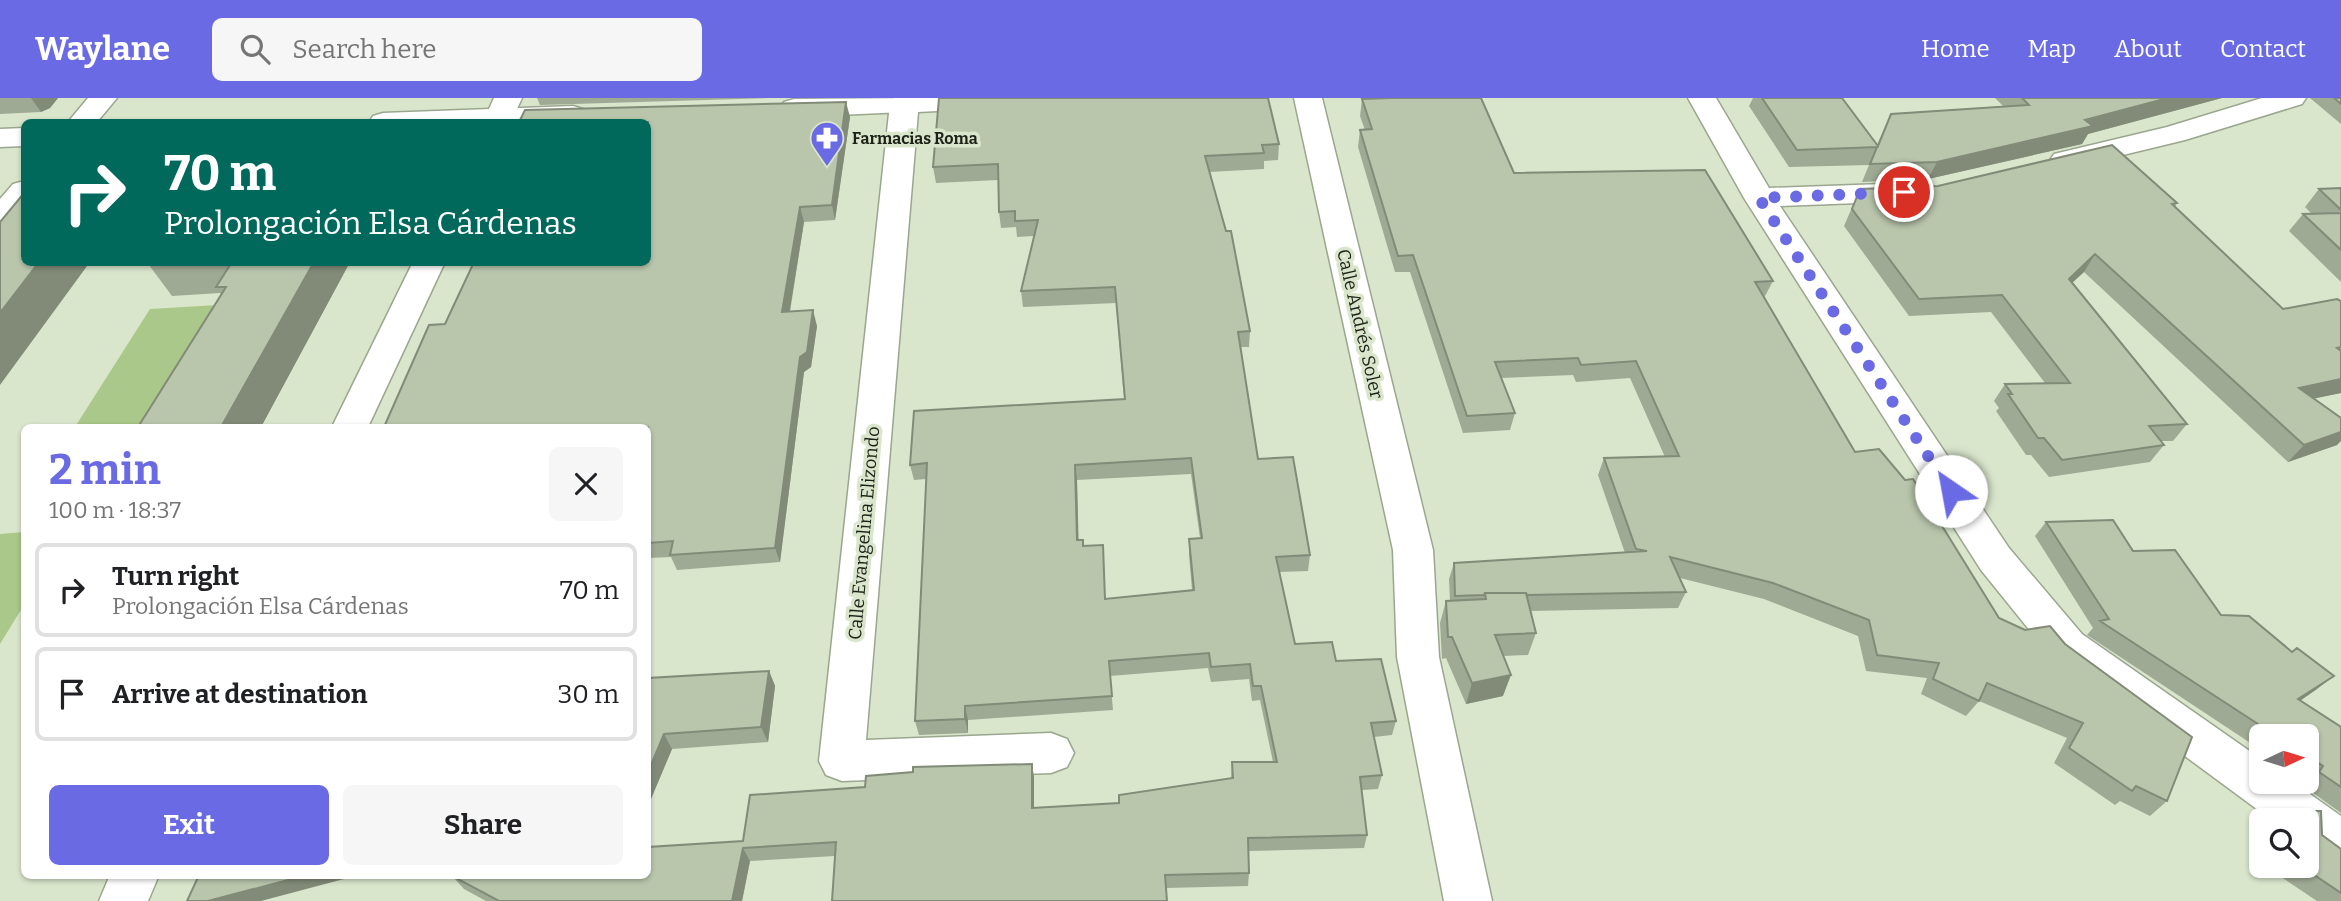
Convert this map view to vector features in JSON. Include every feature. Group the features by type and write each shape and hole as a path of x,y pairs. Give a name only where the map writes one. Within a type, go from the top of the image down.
{"street":[{"path":"85,119 103,98"},
{"path":"764,108 1034,98"},
{"name":"Calle Andrés Soler","path":"1308,98 1413,550 1418,657 1468,901"},
{"path":"1702,98 1759,198 1995,559 2067,646 2341,843"},
{"path":"2032,167 2175,134 2292,98"},
{"name":"Calle Evangelina Elizondo","path":"904,101 842,761 1051,753"},
{"path":"422,119 501,113 597,114"},
{"path":"0,138 21,137"},
{"path":"1759,198 1941,188"},
{"path":"0,219 21,194"},
{"path":"352,424 427,266"},
{"path":"123,901 133,879"}],"green space":[{"path":"234,304 164,424 77,424 150,309"},
{"path":"21,532 21,610 0,644 0,534"}],"building":[{"path":"939,98 1268,98 1279,144 1262,145 1264,153 1205,156 1226,231 1231,231 1250,331 1238,332 1258,459 1293,457 1310,555 1276,557 1295,644 1332,642 1336,661 1381,659 1396,721 1371,723 1382,775 1360,777 1367,835 1248,838 1249,873 1165,875 1167,901 832,901 836,842 743,848 732,901 499,901 458,879 651,879 651,847 743,841 750,795 865,787 866,776 913,772 913,767 1032,764 1032,808 1119,803 1119,795 1233,778 1232,762 1277,762 1261,686 1253,686 1250,664 1211,667 1209,653 1109,661 1112,696 965,706 965,719 915,721 927,463 910,465 914,411 1125,399 1115,287 1021,291 1038,220 1015,221 1015,211 999,212 998,164 933,167","holes":["1191,458 1202,538 1189,539 1194,590 1105,599 1103,545 1083,546 1083,540 1077,540 1075,465"]},
{"path":"1481,98 1514,173 1705,170 1773,281 1755,282 1855,452 1879,449 1905,480 1913,479 1999,618 2025,630 2050,626 2065,644 2192,737 2167,801 2136,786 2132,791 2069,748 2083,723 1987,683 1979,701 1933,679 1939,663 1877,655 1869,620 1773,583 1670,557 1686,592 1527,595 1485,593 1455,596 1454,563 1647,551 1636,549 1604,458 1679,456 1636,361 1581,365 1578,358 1495,362 1515,413 1467,416 1413,255 1398,256 1360,130 1372,129 1362,99"},
{"path":"1762,98 1842,98 1878,146 1891,114 2029,105 2022,98 2168,98 2085,120 2093,126 1937,162 1870,164 1877,147 1797,150"},
{"path":"846,102 832,205 800,207 782,312 813,310 807,352 800,357 775,548 670,555 673,541 651,543 651,424 385,424 429,325 445,324 472,266 651,266 651,119 520,119 525,110"},
{"path":"2112,145 2177,203 2172,204 2283,309 2337,299 2341,301 2341,347 2337,348 2341,351 2341,379 2299,388 2341,418 2341,432 2304,445 2095,254 2069,279 2187,424 2149,426 2164,445 2062,460 2044,438 2038,438 2008,394 2012,394 2005,384 2070,383 2002,295 1919,299 1852,209 1860,189 1938,186"},
{"path":"2341,188 2341,210 2319,189"},
{"path":"21,197 21,266 36,266 0,313 0,222"},
{"path":"2341,213 2341,250 2303,214"},
{"path":"229,266 312,266 223,424 140,424 226,287 216,287"},
{"path":"2113,520 2133,551 2175,550 2221,615 2249,616 2292,652 2297,648 2334,676 2298,699 2341,727 2341,787 2319,772 2323,766 2319,763 2319,724 2258,724 2100,621 2109,619 2046,522"},
{"path":"1485,593 1526,593 1536,633 1495,635 1511,675 1472,683 1452,637 1448,637 1446,601 1486,599"},
{"path":"769,671 761,727 664,734 651,765 651,678"},
{"path":"2319,811 2322,835 2341,849 2341,893 2319,878"},
{"path":"197,879 292,879 208,901 187,901"}],"place":[{"name":"Farmacias Roma","path":"827,168"}],"route":[{"path":"1904,192 1759,198 1951,491"}]}
